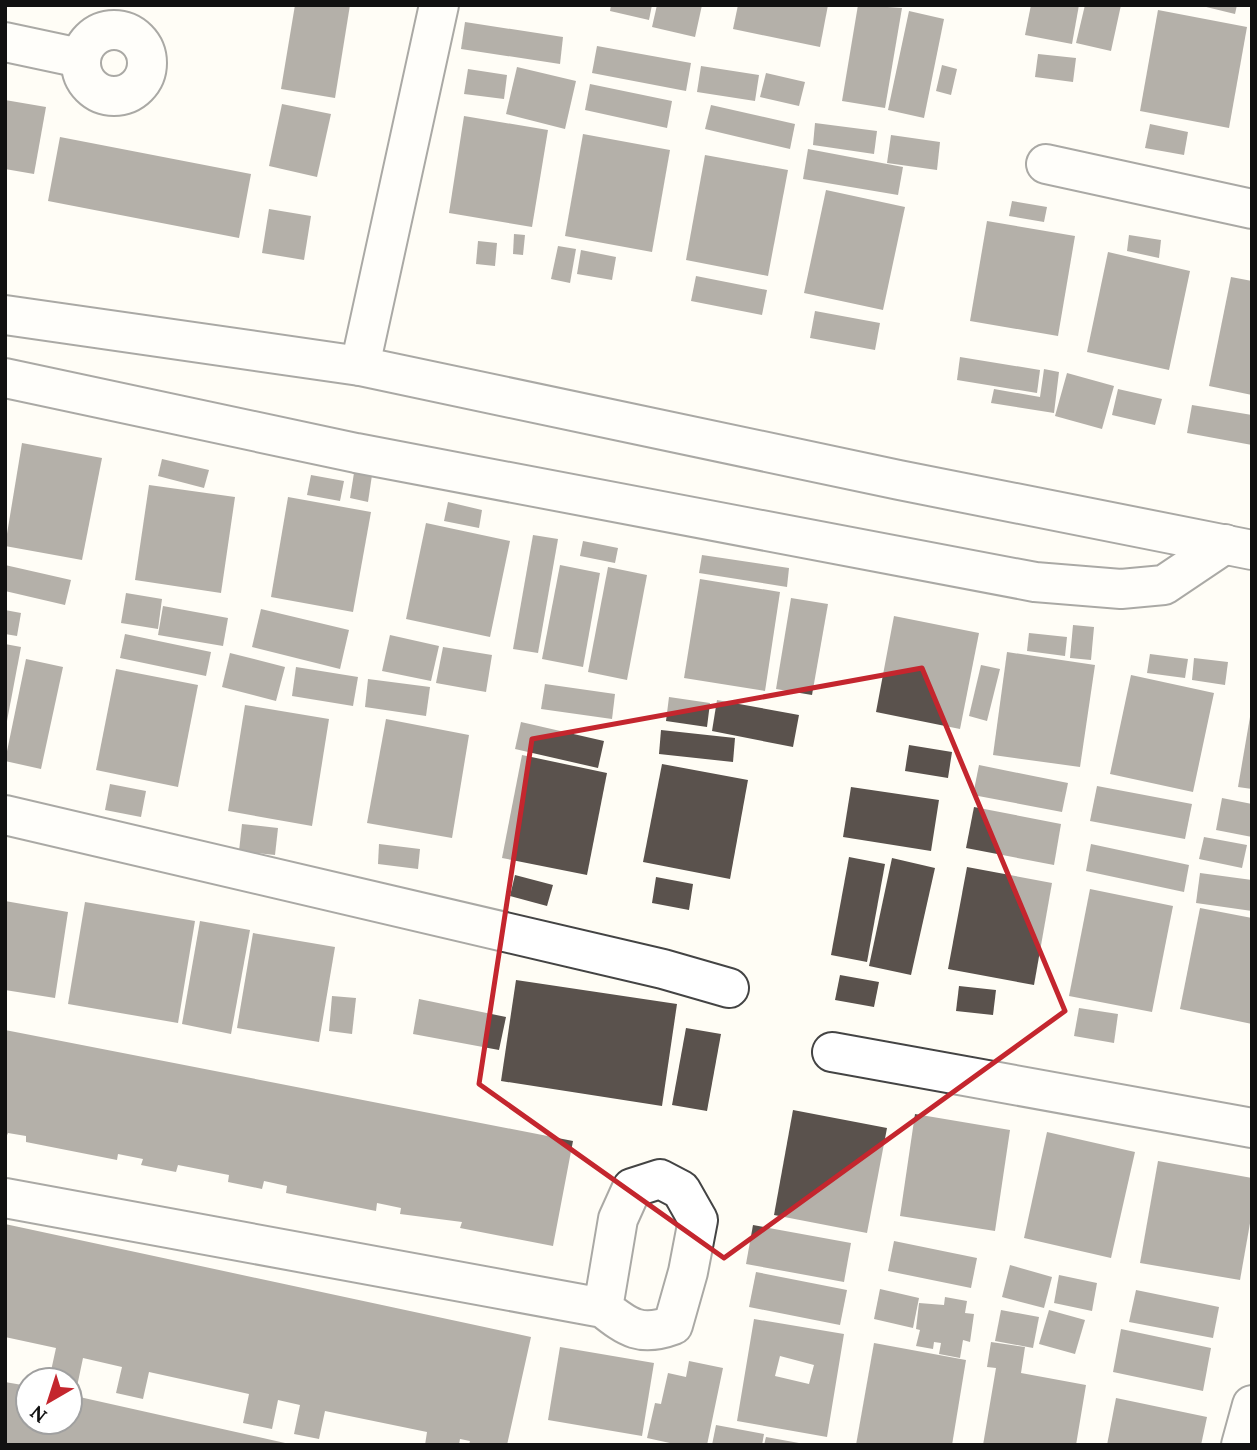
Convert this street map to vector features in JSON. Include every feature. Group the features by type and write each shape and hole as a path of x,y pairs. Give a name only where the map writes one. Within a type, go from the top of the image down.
{"street":[{"path":"360,366 439,5"},
{"path":"5,42 80,58"},
{"path":"1046,163 1252,209"},
{"path":"5,314 360,366 899,480 1239,547"},
{"path":"5,379 356,453 1035,582 1121,589 1164,585 1239,547"},
{"path":"5,815 663,969 729,988"},
{"path":"832,1052 1252,1128"},
{"path":"5,1198 603,1308"},
{"path":"1241,1445 1252,1405"}],"highlighted area":[{"path":"922,668 1065,1011 724,1258 479,1084 532,739"}],"building":[{"path":"295,5 350,5 335,98 281,89"},
{"path":"611,5 652,5 649,20 610,11"},
{"path":"657,5 702,5 695,37 652,27"},
{"path":"738,5 828,5 820,47 733,29"},
{"path":"858,5 902,8 885,108 842,101"},
{"path":"1031,5 1079,5 1072,44 1025,35"},
{"path":"1085,5 1121,5 1111,51 1076,43"},
{"path":"1198,5 1237,5 1235,14"},
{"path":"1158,10 1247,27 1229,128 1140,111"},
{"path":"909,11 944,19 924,118 888,110"},
{"path":"465,22 563,37 560,64 461,49"},
{"path":"597,46 691,63 686,91 592,73"},
{"path":"1038,54 1076,58 1073,82 1035,77"},
{"path":"942,65 957,69 951,95 936,91"},
{"path":"701,66 759,75 755,101 697,92"},
{"path":"517,67 576,81 565,129 506,114"},
{"path":"468,69 507,75 504,99 464,94"},
{"path":"766,73 805,82 799,106 760,97"},
{"path":"590,84 672,101 667,128 585,110"},
{"path":"5,100 46,107 34,174 5,169"},
{"path":"282,104 331,114 317,177 269,166"},
{"path":"711,105 795,124 790,149 705,129"},
{"path":"464,116 548,130 532,227 449,213"},
{"path":"815,123 877,131 874,154 813,145"},
{"path":"1150,124 1188,132 1184,155 1145,148"},
{"path":"583,134 670,150 652,252 565,236"},
{"path":"891,135 940,142 937,170 887,163"},
{"path":"60,137 251,174 239,238 48,201"},
{"path":"808,149 903,167 898,195 803,179"},
{"path":"705,155 788,170 768,276 686,260"},
{"path":"826,190 905,207 883,310 804,293"},
{"path":"1012,201 1047,207 1044,222 1009,216"},
{"path":"269,209 311,216 304,260 262,253"},
{"path":"987,221 1075,236 1058,336 970,321"},
{"path":"514,234 525,235 523,255 513,254"},
{"path":"1129,235 1161,240 1159,258 1127,251"},
{"path":"478,241 497,243 495,266 476,264"},
{"path":"558,246 576,249 570,283 551,279"},
{"path":"581,250 616,257 612,280 577,274"},
{"path":"1108,252 1190,271 1169,370 1087,352"},
{"path":"696,276 767,290 762,315 691,301"},
{"path":"1231,277 1252,281 1252,395 1209,386"},
{"path":"815,311 880,323 875,350 810,338"},
{"path":"960,357 1040,370 1037,393 957,380"},
{"path":"1044,369 1059,372 1054,413 991,403 994,389 1040,397"},
{"path":"1067,373 1114,386 1102,429 1055,416"},
{"path":"1118,389 1162,399 1155,425 1112,415"},
{"path":"1192,405 1252,415 1252,445 1187,433"},
{"path":"22,443 102,458 82,560 5,546"},
{"path":"162,459 209,470 204,488 158,476"},
{"path":"354,473 372,475 368,502 350,498"},
{"path":"311,475 344,481 340,501 307,495"},
{"path":"149,485 235,497 221,593 135,580"},
{"path":"288,497 371,512 353,612 271,597"},
{"path":"448,502 482,510 479,528 444,521"},
{"path":"426,523 510,541 490,637 406,619"},
{"path":"533,535 558,539 538,653 513,649"},
{"path":"583,541 618,548 615,563 580,556"},
{"path":"702,555 789,568 787,587 699,573"},
{"path":"5,565 71,580 65,605 5,591"},
{"path":"560,565 600,573 583,667 542,659"},
{"path":"608,567 647,575 627,680 588,672"},
{"path":"700,579 780,592 765,691 684,678"},
{"path":"126,593 162,599 158,629 121,623"},
{"path":"791,598 828,604 812,695 776,689"},
{"path":"163,606 228,618 223,646 158,635"},
{"path":"261,609 349,630 340,669 252,647"},
{"path":"5,610 21,613 17,636 5,634"},
{"path":"894,616 979,633 960,729 876,712"},
{"path":"1073,625 1094,627 1091,660 1070,658"},
{"path":"1029,633 1067,637 1065,656 1027,651"},
{"path":"125,634 211,652 206,676 120,658"},
{"path":"390,635 439,646 431,681 382,671"},
{"path":"5,644 21,647 7,721 5,721"},
{"path":"443,647 492,655 486,692 436,683"},
{"path":"1007,652 1095,665 1080,767 993,755"},
{"path":"230,653 285,667 276,701 222,687"},
{"path":"1150,654 1188,659 1185,678 1147,673"},
{"path":"1194,658 1228,662 1225,685 1192,680"},
{"path":"26,659 63,667 41,769 5,761"},
{"path":"981,665 1000,669 987,721 969,716"},
{"path":"296,667 358,677 353,706 292,696"},
{"path":"116,669 198,685 178,787 96,770"},
{"path":"1131,675 1214,693 1193,792 1110,774"},
{"path":"368,679 430,687 426,716 365,707"},
{"path":"545,684 615,694 612,719 541,709"},
{"path":"669,697 710,703 707,727 666,721"},
{"path":"717,700 799,715 793,747 712,731"},
{"path":"245,705 329,719 312,826 228,811"},
{"path":"1250,717 1252,718 1252,789 1238,787"},
{"path":"386,719 469,735 452,838 367,823"},
{"path":"521,722 604,741 598,768 515,749"},
{"path":"661,730 735,738 733,762 659,754"},
{"path":"909,745 952,752 948,778 905,771"},
{"path":"522,755 607,773 587,875 502,858"},
{"path":"662,764 748,780 730,879 643,862"},
{"path":"979,765 1068,783 1062,812 973,795"},
{"path":"110,784 146,791 141,817 105,810"},
{"path":"1097,786 1192,804 1185,839 1090,821"},
{"path":"851,787 939,800 931,851 843,837"},
{"path":"1222,798 1252,804 1252,837 1216,830"},
{"path":"974,807 1061,824 1054,865 966,848"},
{"path":"242,824 278,828 275,855 239,851"},
{"path":"1204,837 1247,845 1242,868 1199,859"},
{"path":"379,844 420,849 418,869 378,864"},
{"path":"1091,844 1189,865 1184,892 1086,871"},
{"path":"849,857 885,864 867,962 831,955"},
{"path":"892,858 935,868 911,975 869,966"},
{"path":"967,867 1052,883 1034,985 948,969"},
{"path":"1200,873 1252,880 1252,911 1196,903"},
{"path":"515,875 553,885 547,906 510,896"},
{"path":"656,877 693,884 689,910 652,903"},
{"path":"1090,889 1173,906 1152,1012 1069,996"},
{"path":"5,901 68,912 55,998 5,990"},
{"path":"85,902 195,921 178,1023 68,1004"},
{"path":"1200,908 1252,918 1252,1024 1180,1009"},
{"path":"200,921 250,930 231,1034 182,1024"},
{"path":"253,933 335,947 319,1042 237,1028"},
{"path":"840,975 879,982 874,1007 835,1000"},
{"path":"516,980 677,1004 662,1106 501,1081"},
{"path":"959,986 996,990 993,1015 956,1011"},
{"path":"332,996 356,998 352,1034 329,1031"},
{"path":"419,999 506,1017 499,1050 413,1034"},
{"path":"1079,1008 1118,1014 1114,1043 1074,1036"},
{"path":"686,1028 721,1034 707,1111 672,1105"},
{"path":"5,1030 573,1141 553,1246 460,1228 462,1222 400,1214 401,1208 377,1203 376,1211 286,1193 287,1186 264,1181 262,1189 228,1182 229,1175 178,1165 176,1172 141,1165 143,1159 118,1154 117,1160 26,1142 26,1136 8,1133 5,1140"},
{"path":"793,1110 887,1128 867,1233 774,1215"},
{"path":"915,1114 1010,1130 995,1231 900,1216"},
{"path":"1047,1132 1135,1152 1111,1258 1024,1238"},
{"path":"1158,1161 1252,1178 1252,1212 1240,1280 1140,1263"},
{"path":"5,1224 531,1337 507,1445 469,1445 470,1441 460,1439 459,1445 425,1445 427,1432 325,1411 319,1439 294,1434 300,1405 278,1400 272,1429 243,1423 249,1394 149,1372 143,1399 116,1393 122,1367 83,1358 81,1366 52,1366 56,1348 5,1337"},
{"path":"753,1225 851,1243 844,1282 746,1264"},
{"path":"894,1241 977,1258 971,1288 888,1271"},
{"path":"1010,1265 1052,1277 1044,1308 1002,1297"},
{"path":"756,1272 847,1290 840,1325 749,1307"},
{"path":"1059,1275 1097,1283 1092,1311 1054,1303"},
{"path":"880,1289 919,1298 913,1328 874,1319"},
{"path":"1136,1290 1219,1307 1213,1338 1129,1322"},
{"path":"945,1297 967,1301 965,1313 974,1314 970,1342 963,1340 960,1358 939,1354 941,1343 934,1342 933,1349 916,1346 920,1330 916,1329 919,1303 944,1305"},
{"path":"1001,1310 1039,1317 1033,1348 995,1341"},
{"path":"1049,1310 1085,1320 1075,1354 1039,1344"},
{"path":"754,1319 844,1334 827,1437 737,1421","holes":["780,1356 814,1365 809,1384 775,1376"]},
{"path":"1121,1329 1211,1348 1203,1391 1113,1372"},
{"path":"991,1342 1025,1347 1021,1373 1086,1385 1076,1445 983,1445 996,1368 987,1367"},
{"path":"874,1343 966,1360 952,1445 856,1445"},
{"path":"560,1347 654,1363 642,1436 548,1420"},
{"path":"689,1361 723,1368 707,1445 679,1445 647,1438 655,1403 661,1404 668,1373 686,1377"},
{"path":"5,1382 14,1384 14,1436 84,1436 84,1398 294,1445 5,1445"},
{"path":"1116,1398 1207,1417 1201,1445 1107,1445"},
{"path":"716,1425 764,1434 762,1445 712,1445"},
{"path":"766,1437 799,1443 799,1445 764,1445"}]}
